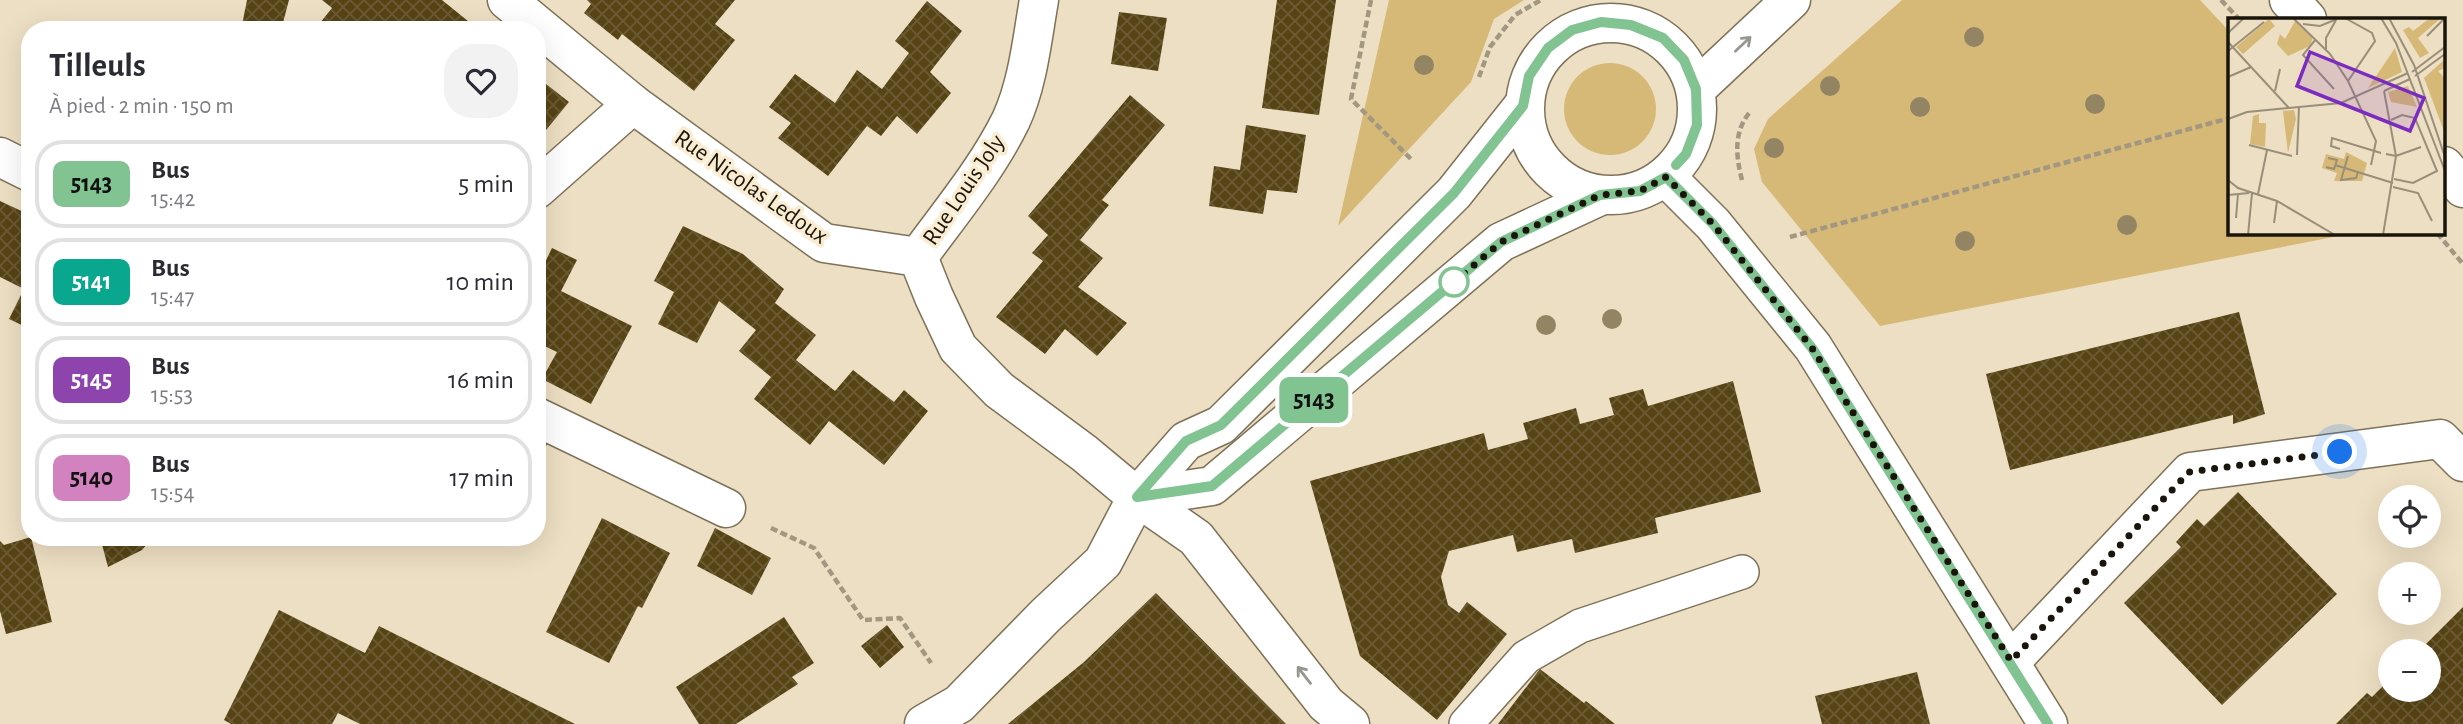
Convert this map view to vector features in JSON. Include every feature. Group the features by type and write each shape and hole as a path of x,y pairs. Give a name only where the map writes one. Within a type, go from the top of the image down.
{"street":[{"name":"Rue Nicolas Ledoux","path":"507,0 532,21"},
{"name":"Rue Louis Joly","path":"918,257 991,156 1012,118 1025,78 1039,0"},
{"path":"1696,89 1791,0"},
{"path":"2289,0 2306,18"},
{"path":"1137,497 1212,486 1501,242 1600,195 1640,191 1666,177 1686,154 1697,125 1696,89 1684,60 1641,12 1572,30 1548,48 1529,76 1523,106 1528,137 1542,163 1567,185 1600,195"},
{"name":"Rue Nicolas Ledoux","path":"546,32 633,104 824,243 918,257"},
{"path":"546,181 633,104"},
{"path":"924,724 959,704 1046,615 1103,562 1137,497 1186,441 1221,425 1454,193 1523,106"},
{"path":"0,157 21,168"},
{"path":"2446,168 2463,188"},
{"path":"1666,177 1713,224 1812,348 2011,661 2048,724"},
{"path":"918,257 958,348 999,390 1084,453 1137,497 1196,538 1326,704 1350,724"},
{"path":"546,421 726,508"},
{"path":"2011,661 2189,472 2440,439 2463,462"}],"lane":[{"path":"1466,724 1526,657 1580,626 1742,572"}],"path":[{"path":"1371,0 1351,99 1412,160"},
{"path":"2221,0 2238,18"},
{"path":"1746,192 1736,158 1738,135 1746,116 1755,107"},
{"path":"1782,240 2228,119"},
{"path":"2437,234 2463,264"},
{"path":"726,508 814,548 863,620 900,618 959,704"}],"shaded area":[{"path":"1389,0 1524,0 1494,19 1471,82 1338,226"},
{"path":"1902,0 2200,0 2228,30 2228,234 2349,234 1880,326 1762,182 1754,149 1768,119"},
{"path":"1601,63 1619,63 1636,70 1649,83 1656,100 1656,118 1649,135 1636,148 1619,155 1601,155 1584,148 1571,135 1564,118 1564,100 1571,83 1584,70"}],"building":[{"path":"247,0 289,0 283,21 243,21"},
{"path":"322,0 442,0 468,21 322,21 332,8"},
{"path":"587,0 735,0 715,24 735,40 694,91 622,34 618,40 584,13 591,4"},
{"path":"1277,0 1336,0 1319,115 1262,108"},
{"path":"927,1 962,31 930,72 951,93 917,134 897,116 881,136 867,126 828,176 778,138 791,123 769,107 795,74 835,103 857,70 882,89 909,53 895,41"},
{"path":"1119,12 1167,18 1158,71 1111,64"},
{"path":"546,84 569,102 546,130"},
{"path":"1130,95 1165,125 1102,200 1109,205 1080,240 1103,258 1078,287 1127,323 1097,356 1065,329 1045,354 996,317 1043,261 1032,253 1048,235 1028,216"},
{"path":"1246,125 1306,135 1297,193 1267,190 1263,214 1209,206 1214,166 1240,170"},
{"path":"0,201 21,211 21,288 0,277"},
{"path":"683,226 743,254 784,289 775,303 816,335 796,360 835,391 853,370 894,402 904,390 928,411 884,465 829,421 810,445 754,399 771,377 739,351 756,330 719,301 697,343 658,324 674,292 654,281"},
{"path":"552,248 577,260 561,291 632,326 591,404 546,381 546,372 557,352 546,347 546,260"},
{"path":"21,295 21,325 9,319"},
{"path":"2239,312 2265,414 2233,424 2233,415 2010,470 1986,374"},
{"path":"1733,381 1761,492 1655,518 1658,533 1575,553 1572,539 1517,552 1513,535 1449,551 1441,577 1448,605 1459,613 1467,602 1507,634 1437,720 1360,656 1310,481 1484,433 1488,450 1528,439 1523,423 1576,408 1580,424 1614,415 1609,398 1643,389 1648,406"},
{"path":"2238,492 2337,594 2222,705 2124,603 2181,547 2176,542 2197,519 2204,526"},
{"path":"602,518 670,553 642,608 638,606 609,663 546,632"},
{"path":"715,528 771,558 752,595 697,566"},
{"path":"21,540 21,546 33,546 52,622 6,634 0,611 0,541 4,545"},
{"path":"102,546 145,546 142,550 108,567"},
{"path":"1156,593 1286,724 1008,724 1084,662"},
{"path":"2463,607 2463,724 2336,724 2367,693 2372,697 2378,691 2378,702 2441,702 2441,639 2431,639"},
{"path":"279,610 365,653 379,626 575,724 360,724 338,713 332,724 231,724 224,720"},
{"path":"784,617 814,663 792,677 798,684 736,724 699,724 676,687"},
{"path":"887,625 904,647 880,668 861,646"},
{"path":"1540,669 1584,703 1586,701 1615,724 1498,724"},
{"path":"1917,672 1930,724 1822,724 1815,696"}],"bus line":[{"name":"5143","path":"1676,165 1686,154 1697,125 1696,89 1684,60 1663,38 1631,25 1601,22 1572,30 1548,48 1529,76 1523,106 1454,193 1221,425 1186,441 1137,497 1212,486 1501,242 1600,195 1640,191 1666,177 1713,224 1812,348 2011,661 2048,724"}],"route":[{"path":"1454,282 1445,290 1501,242 1600,195 1640,191 1666,177 1713,224 1812,348 2011,661 2189,472 2340,452"}]}
